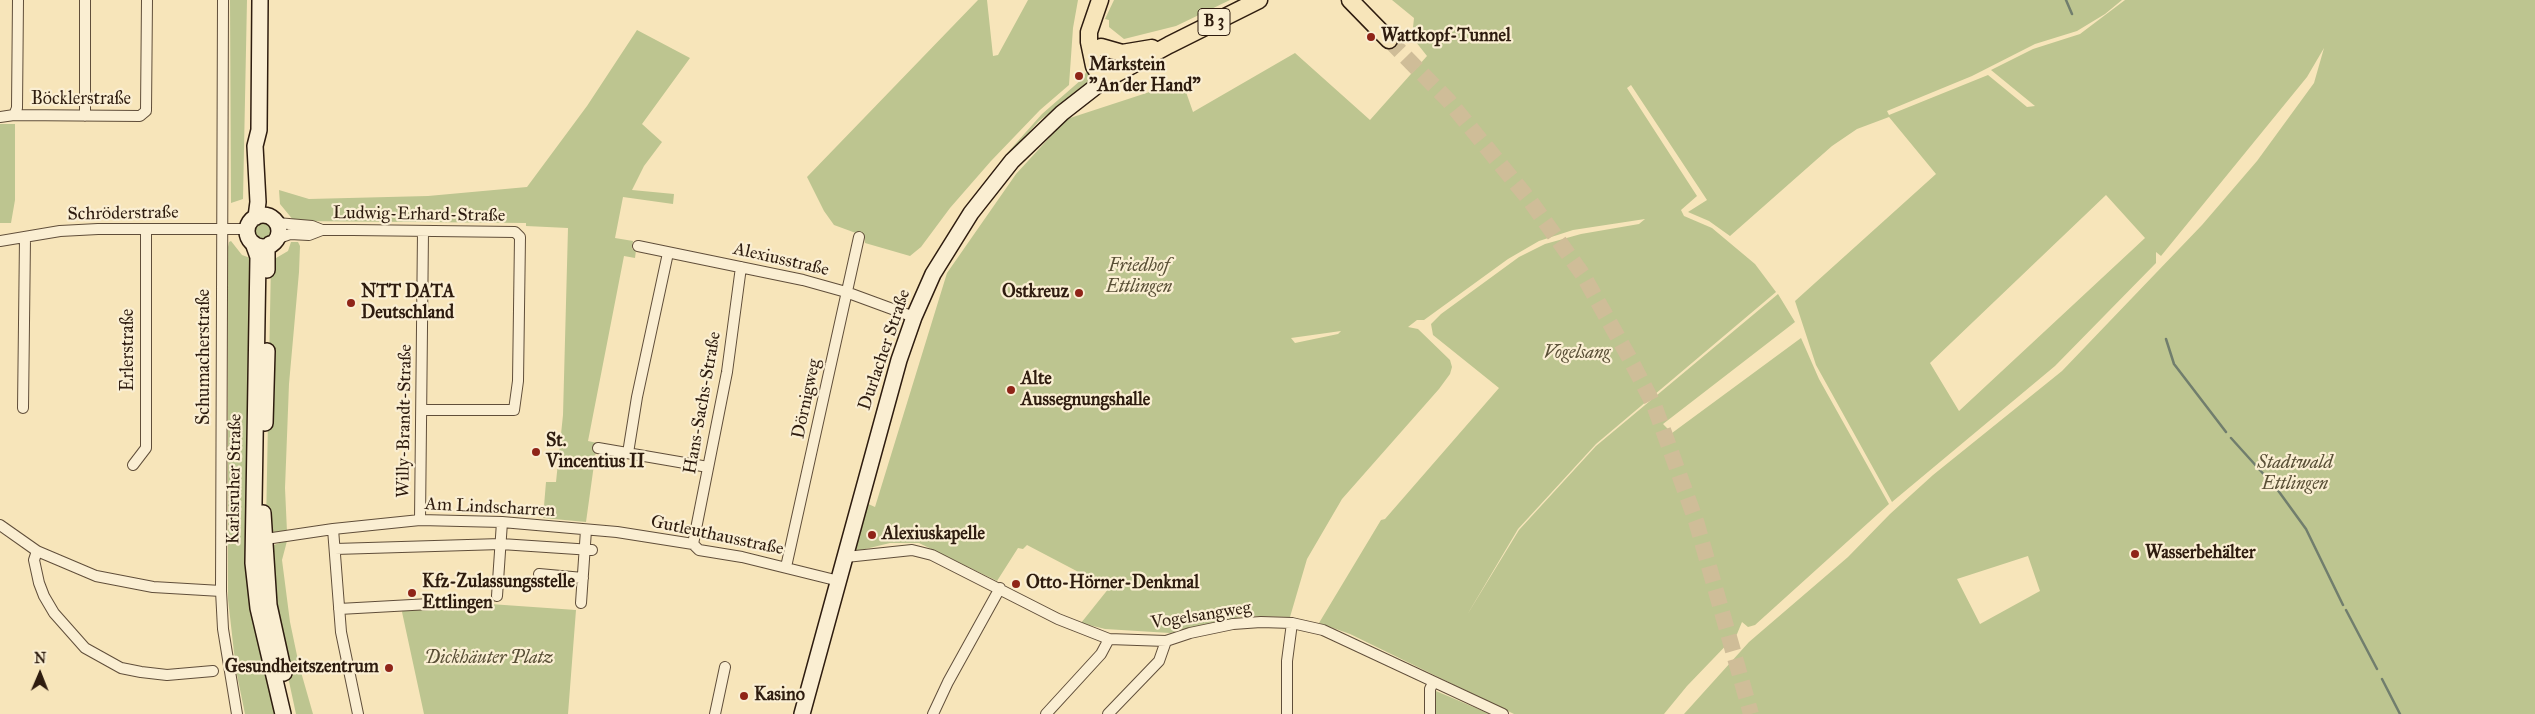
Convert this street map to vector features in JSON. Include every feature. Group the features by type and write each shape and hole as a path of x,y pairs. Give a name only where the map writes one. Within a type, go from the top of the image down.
{"main road":[{"name":"Karlsruher Straße","path":"260,0 259,130 266,145 264,230 258,257 258,608 283,714"},
{"path":"1100,0 1089,32 1091,55 1109,78"},
{"name":"Durlacher Straße","path":"802,714 885,410 914,317 933,274 954,239 995,181 1033,139 1062,112 1109,78 1169,44 1259,0"},
{"path":"1350,0 1389,40"},
{"path":"1093,19 1109,78"},
{"path":"1101,47 1122,53 1169,44"},
{"name":"Karlsruher Straße","path":"258,540 269,605 293,714"}],"street":[{"name":"Böcklerstraße","path":"14,115 17,108 18,0"},
{"path":"85,0 85,116"},
{"name":"Böcklerstraße","path":"0,117 14,115 140,116 146,111 147,0"},
{"name":"Schumacherstraße","path":"223,0 221,591 223,630 237,714"},
{"name":"Ludwig-Erhard-Straße","path":"264,230 312,226 322,230 516,232 520,237 519,341 518,380 514,410 423,410"},
{"name":"Schröderstraße","path":"0,241 60,231 98,229 264,230"},
{"name":"Erlerstraße","path":"133,465 146,448 146,230"},
{"name":"Ludwig-Erhard-Straße","path":"264,230 309,235 322,230"},
{"name":"Willy-Brandt-Straße","path":"420,520 423,410 423,231"},
{"name":"Dörnigweg","path":"786,567 859,237"},
{"path":"23,408 25,238"},
{"name":"Alexiusstraße","path":"638,246 740,267 846,292 914,317"},
{"path":"628,453 637,397 668,253"},
{"name":"Hans-Sachs-Straße","path":"693,544 727,372 740,267"},
{"path":"598,448 708,467"},
{"name":"Am Lindscharren","path":"258,540 332,529 420,520 502,522 586,530"},
{"path":"496,596 502,522"},
{"path":"0,525 37,551 68,566 112,580 153,586 221,591"},
{"path":"332,529 341,632 358,714"},
{"path":"581,603 588,549 586,530"},
{"name":"Gutleuthausstraße","path":"586,530 693,544 699,550 786,567 839,581"},
{"path":"335,549 501,544 588,549"},
{"name":"Vogelsangweg","path":"846,557 912,550 932,554 1058,619 1109,639 1166,641 1190,633 1233,624 1292,623 1324,630 1355,643 1433,683 1503,714"},
{"path":"37,551 34,560 44,596 54,613 85,648 121,668 140,672 167,675 213,670"},
{"path":"539,574 583,578"},
{"path":"933,714 948,682 1000,588"},
{"path":"339,609 430,604"},
{"path":"1286,714 1287,661 1292,623"},
{"path":"1046,714 1102,654 1109,639"},
{"path":"1108,714 1159,661 1166,641"},
{"path":"715,714 725,667"},
{"path":"1430,714 1430,689 1433,683"}],"green space":[{"path":"230,0 247,0 243,199 231,203"},
{"path":"978,0 987,0 993,56 998,55 1028,0 1078,0 1073,28 1069,85 1040,110 991,161 950,208 921,247 910,256 865,243 864,236 834,225 824,211 807,177"},
{"path":"1114,0 1230,0 1176,26 1124,39 1109,27 1109,20 1105,19"},
{"path":"1392,0 2122,0 2105,14 2077,31 2035,44 1972,76 1887,111 1889,115 1988,75 2027,107 2035,106 1991,70 2033,49 2080,34 2125,0 2535,0 2535,714 1684,714 1749,642 1848,557 1890,514 1933,475 2062,371 2202,225 2257,161 2314,83 2324,48 2307,77 2161,256 2156,252 2156,263 2055,366 1892,502 1816,365 1795,301 1936,174 1889,117 1857,129 1832,146 1730,236 1709,221 1688,212 1707,200 1631,85 1627,88 1697,196 1681,210 1684,216 1712,228 1755,264 1776,292 1596,444 1518,529 1467,615 1519,530 1596,446 1778,294 1795,322 1663,424 1672,433 1801,338 1819,379 1889,504 1755,625 1748,627 1742,622 1737,634 1687,686 1664,714 1514,714 1350,634 1319,623 1381,520 1385,519 1499,388 1433,335 1431,324 1441,314 1519,257 1545,244 1581,234 1639,224 1645,219 1573,230 1539,241 1508,259 1424,320 1417,320 1408,327 1418,329 1450,360 1452,367 1450,374 1342,499 1307,559 1290,617 1244,616 1170,633 1105,629 1081,623 1109,588 1027,545 1023,549 1018,548 997,581 919,543 890,543 857,551 855,548 866,503 875,507 947,273 1016,174 1067,119 1174,84 1186,92 1193,112 1295,53 1370,120 1427,56 1412,37 1414,18","holes":["2106,195 2145,238 1959,411 1930,363","1341,331 1338,334 1295,343 1291,338","2028,556 2040,591 1980,624 1957,579"]},
{"path":"637,30 690,58 642,124 662,142 644,166 632,190 674,194 673,204 623,197 615,238 633,241 632,249 636,250 635,258 624,256 588,441 597,443 586,522 543,518 546,482 556,482 563,415 568,228 526,226 526,223 294,221 280,204 279,190 309,199 428,196 527,187 587,106"},
{"path":"1088,61 1092,73 1088,83 1039,121 1006,158 1001,160 1042,114 1081,80 1087,71"},
{"path":"0,124 15,124 15,200 11,223 0,223"},
{"path":"260,221 268,221 273,226 271,237 260,239 255,234 255,226"},
{"path":"231,241 242,255 253,259 252,400 278,714 245,714 236,670 228,599 228,247"},
{"path":"291,242 298,242 300,246 289,384 285,488 287,532 281,533 274,532 266,526 271,261 288,251"},
{"path":"287,541 282,560 290,622 299,665 313,714 296,714 273,607 269,554 274,545"},
{"name":"Dickhäuter Platz","path":"490,604 576,610 568,714 424,714 402,612 404,609"},
{"path":"1436,691 1490,714 1436,714"}],"waterway":[{"path":"2066,0 2072,14"},
{"path":"2166,339 2174,364 2226,432"},
{"path":"2231,438 2277,489 2306,529 2343,605"},
{"path":"2346,610 2377,669"},
{"path":"2382,679 2400,714"}],"tunnel":[{"path":"1389,40 1448,100 1531,202 1583,275 1630,359 1654,405 1696,521 1751,714"}],"place":[{"name":"Wattkopf-Tunnel","path":"1371,37"},
{"name":"Markstein \"An der Hand\"","path":"1079,76"},
{"name":"Ostkreuz","path":"1079,293"},
{"name":"NTT DATA Deutschland","path":"351,303"},
{"name":"Alte Aussegnungshalle","path":"1011,390"},
{"name":"St. Vincentius II","path":"536,452"},
{"name":"Alexiuskapelle","path":"872,535"},
{"name":"Wasserbehälter","path":"2135,554"},
{"name":"Otto-Hörner-Denkmal","path":"1016,584"},
{"name":"Kfz-Zulassungsstelle Ettlingen","path":"412,593"},
{"name":"Gesundheitszentrum","path":"389,668"},
{"name":"Kasino","path":"744,696"}],"park label":[{"name":"Friedhof Ettlingen","path":"1139,277"},
{"name":"Vogelsang","path":"1577,354"},
{"name":"Stadtwald Ettlingen","path":"2295,474"}]}
